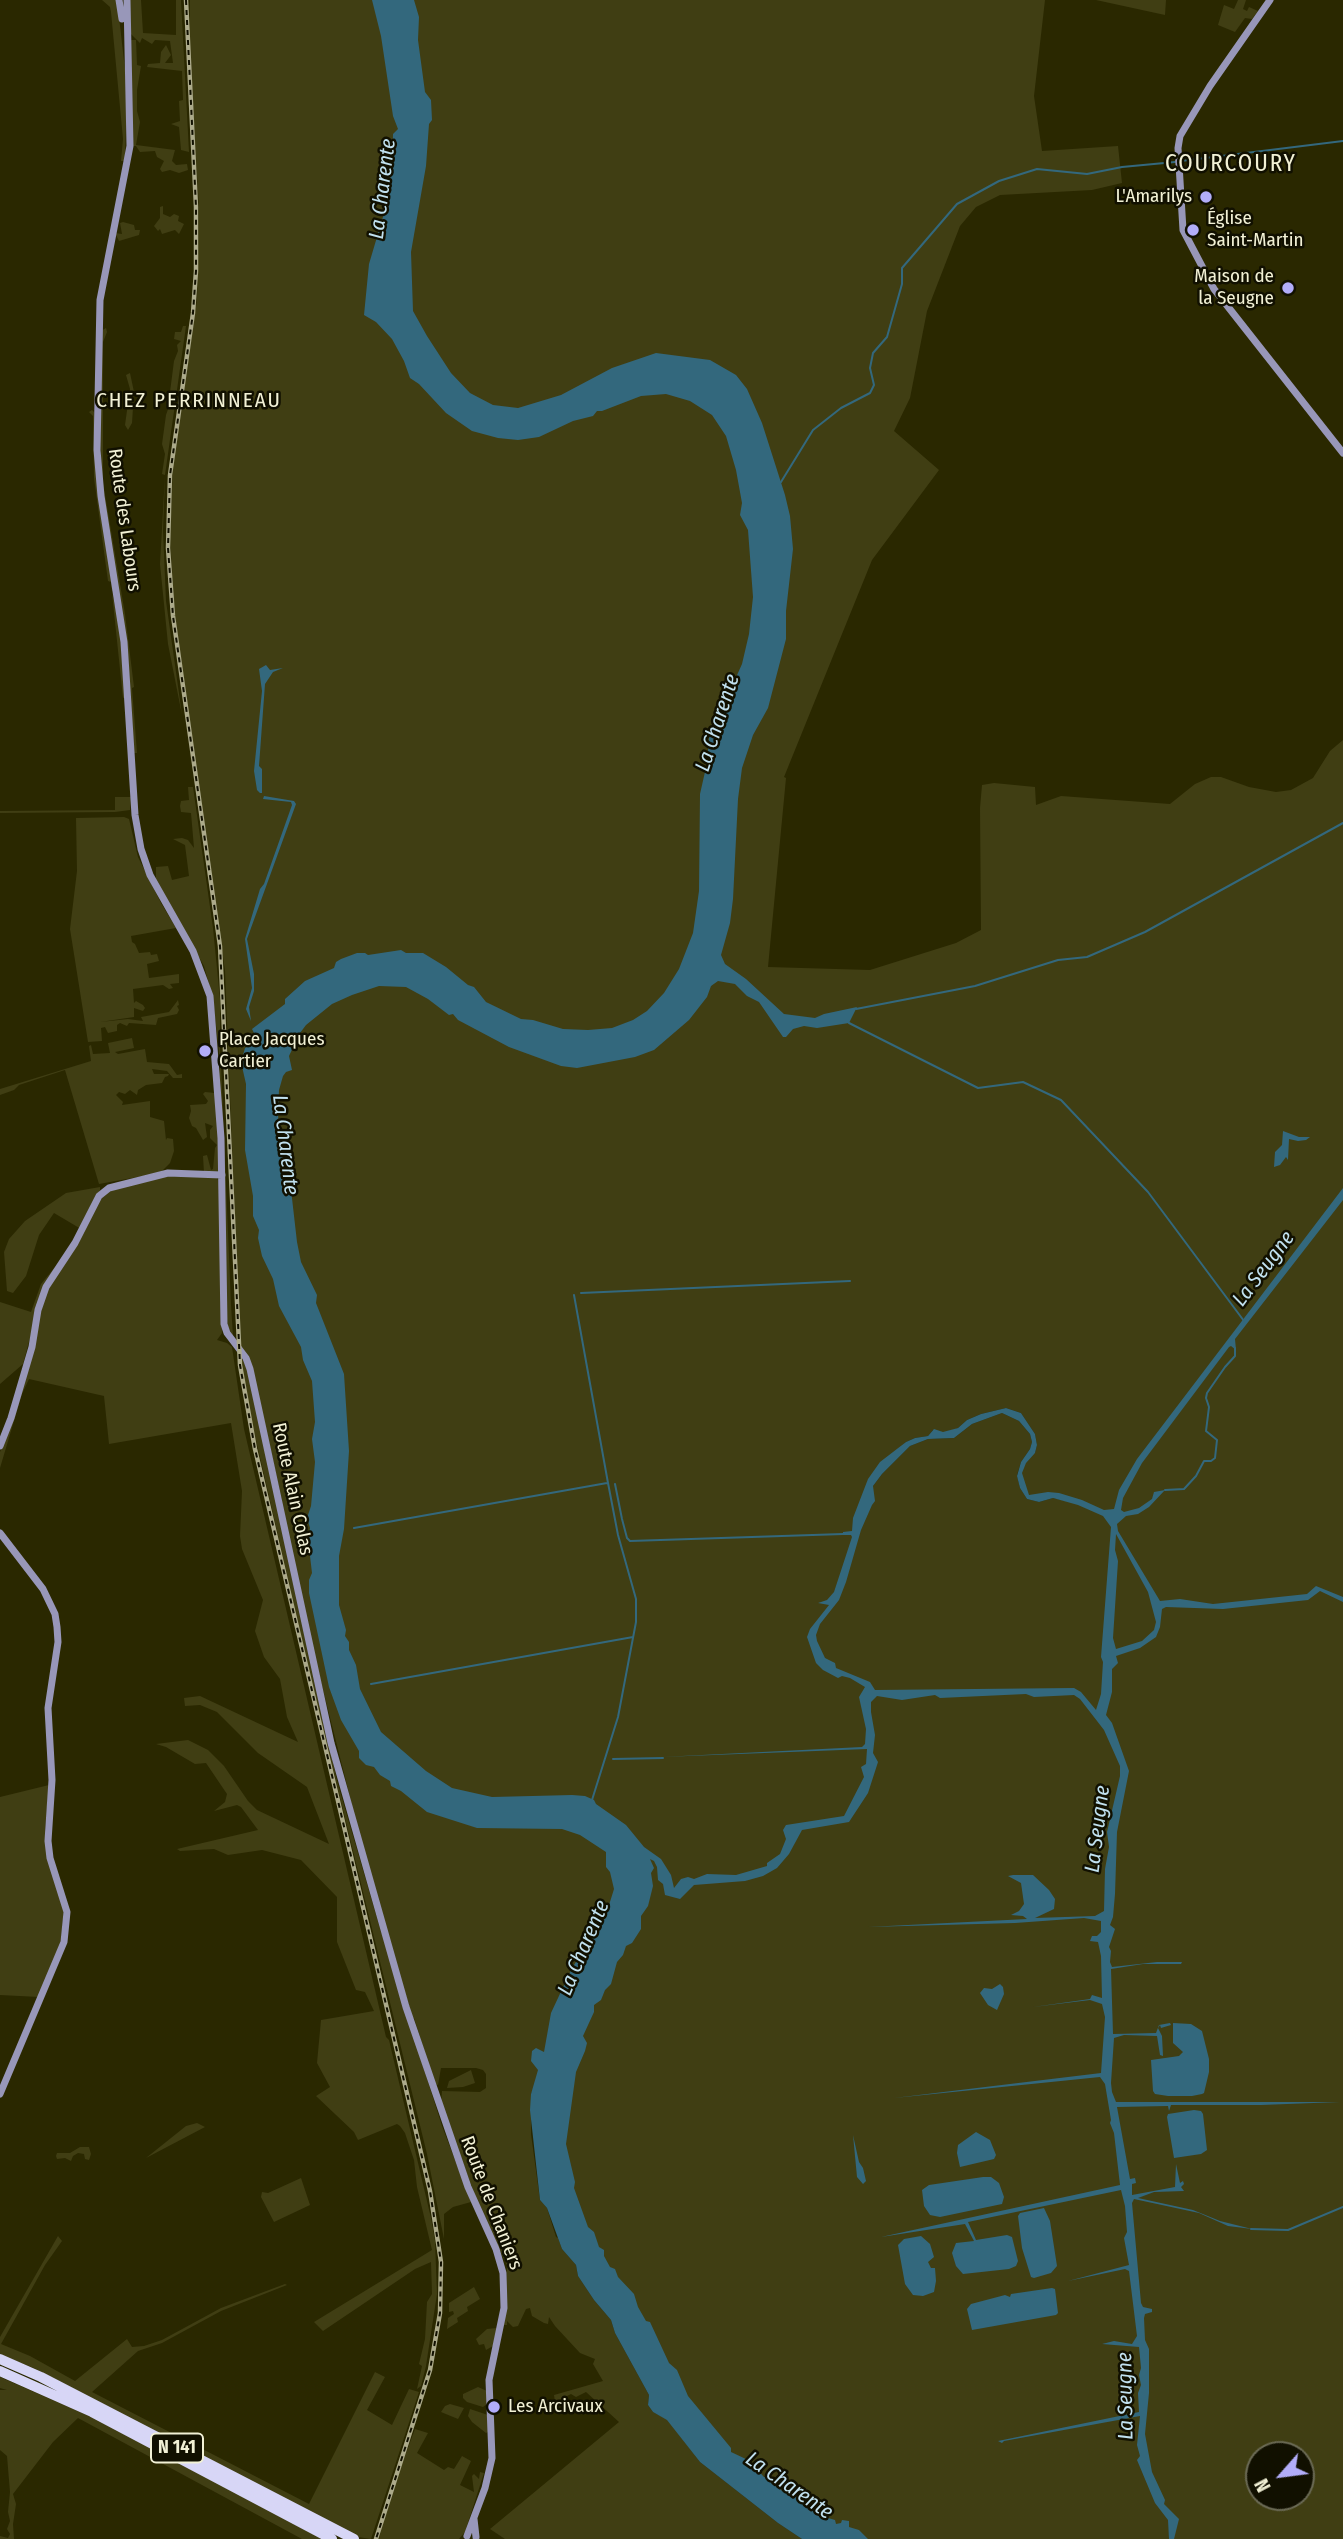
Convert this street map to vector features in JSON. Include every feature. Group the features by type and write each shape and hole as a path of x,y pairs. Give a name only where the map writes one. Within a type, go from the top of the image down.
{"highway":[{"name":"N 141","path":"0,2360 41,2377 354,2539"},
{"name":"N 141","path":"0,2371 92,2412 332,2539"}],"street":[{"name":"Route des Labours","path":"119,0 126,33"},
{"name":"Route des Labours","path":"127,0 130,146 100,300 98,469 124,642 136,827 150,875 175,920"},
{"path":"1270,0 1185,126 1179,141 1183,230 1206,276 1218,293 1343,453"},
{"name":"Route Alain Colas","path":"175,920 199,963 210,996 216,1049 222,1175 225,1324 227,1333 246,1357 250,1369 334,1752 402,1995 425,2066"},
{"path":"0,1447 32,1347 38,1310 46,1287 85,1225 95,1203 108,1188 171,1172 222,1175"},
{"path":"0,1533 43,1589 55,1614 58,1642 48,1708 52,1780 48,1841 66,1912 64,1942 0,2094"},
{"name":"Route de Chaniers","path":"425,2066 468,2187 496,2249 503,2273 504,2308 489,2379 492,2458 474,2518 465,2538"},
{"path":"465,2538 477,2538 474,2518"}],"shaded area":[{"path":"102,0 116,0 118,8 127,87 125,161 121,161 123,139 111,12 110,7"},
{"path":"129,0 141,0 143,33 176,35 176,0 181,0 189,152 181,150 179,127 171,124 180,121 179,101 183,100 182,71 147,67 148,64 160,63 161,52 166,45 171,55 165,63 173,63 170,41 155,40 152,44 142,38 140,43 130,33"},
{"path":"190,0 1045,0 1034,96 1042,151 1118,146 1122,183 1092,190 1000,195 976,207 960,226 927,311 910,398 894,431 939,470 872,560 784,777 768,967 870,970 956,943 981,930 982,785 994,783 1035,787 1036,805 1061,796 1170,804 1195,784 1211,777 1221,777 1249,787 1276,792 1291,790 1313,778 1330,751 1343,740 1343,2539 851,2539 777,2493 736,2461 692,2412 616,2284 574,2204 565,2164 560,2113 571,2057 585,2010 640,1896 642,1854 531,2094 531,2134 540,2200 547,2208 562,2249 576,2265 578,2276 594,2300 611,2320 615,2333 649,2395 648,2405 653,2412 667,2419 700,2462 802,2539 505,2539 490,2529 619,2422 586,2392 576,2397 571,2394 555,2402 554,2395 603,2381 593,2364 595,2359 580,2353 549,2317 548,2324 544,2323 532,2316 530,2308 526,2309 518,2326 513,2327 507,2321 507,2325 504,2325 507,2265 481,2212 441,2103 442,2091 480,2092 486,2088 486,2074 476,2068 441,2068 438,2085 435,2084 414,2018 410,2017 409,2005 396,1965 396,1981 442,2126 471,2202 453,2207 444,2214 444,2239 427,2154 314,1691 250,1414 241,1356 247,1367 337,1781 381,1932 394,1959 367,1860 359,1841 354,1814 351,1812 352,1805 311,1642 283,1508 280,1505 282,1500 252,1367 240,1345 225,971 175,616 170,538 173,464 197,300 199,209 189,38","holes":["1006,1408 1021,1413 1035,1434 1037,1445 1035,1453 1029,1456 1022,1469 1020,1479 1026,1494 1036,1499 1051,1496 1075,1503 1053,1498 1039,1502 1027,1499 1020,1488 1017,1475 1021,1462 1030,1449 1030,1434 1019,1421 1002,1413 972,1424 954,1438 928,1439 910,1446 882,1474 873,1486 870,1499 864,1499 868,1480 875,1478 883,1462 906,1442 928,1436 933,1430 945,1433 981,1414"]},
{"path":"1096,0 1166,0 1165,15"},
{"path":"1238,0 1246,0 1243,9 1247,11 1249,7 1258,11 1252,19 1245,18 1235,32 1218,25 1224,5 1234,9"},
{"path":"131,40 136,40 137,65 141,66 137,90 140,122 136,145 175,150 172,161 176,165 187,164 188,170 179,173 170,170 162,172 160,169 164,161 157,157 155,151 140,152 136,146 132,146"},
{"path":"163,206 163,214 170,217 174,214 179,216 178,221 184,224 179,234 175,230 162,234 160,229 158,231 154,226 160,218 160,207"},
{"path":"120,223 134,225 135,230 140,230 139,235 119,241 115,233 122,234"},
{"path":"183,326 186,326 165,475 162,474 165,454 162,444 166,415 173,395 170,392 174,361 177,345 181,341 174,339 175,332 181,332"},
{"path":"106,328 103,342 103,483 125,614 134,687 137,753 134,753 127,642 103,497 100,440 101,331"},
{"path":"130,373 134,392 132,423 128,430 125,425 130,389 126,375"},
{"path":"89,412 94,412 114,590 112,591 111,582 108,581 94,478 93,416"},
{"path":"165,475 163,531 166,601 182,715 168,644 160,564"},
{"path":"112,593 122,638 126,697 123,698"},
{"path":"188,787 193,787 213,928 220,999 220,1060 213,999 204,966 156,881 156,867 168,866 172,880 189,876 185,845 173,839 188,840 194,848 191,813 181,812 180,806 181,801 189,800"},
{"path":"115,797 131,797 130,810 0,813 115,810"},
{"path":"76,818 129,819 138,857 176,928 131,936 132,942 139,953 157,954 159,961 147,964 149,978 179,974 179,983 170,984 173,988 169,989 163,985 133,989 134,1003 136,1001 143,1005 143,1011 134,1008 134,1017 100,1022 128,1019 143,1021 141,1017 169,1012 178,1000 179,1010 177,1014 158,1018 156,1025 129,1023 127,1026 120,1023 117,1025 117,1031 108,1033 105,1027 101,1028 102,1041 88,1042 70,929 77,871"},
{"path":"132,1038 134,1048 115,1052 118,1054 145,1049 147,1062 169,1064 177,1075 182,1074 182,1078 173,1078 167,1071 152,1069 154,1074 169,1074 162,1083 146,1085 138,1090 137,1095 130,1090 116,1095 123,1102 122,1105 150,1101 150,1117 164,1121 166,1140 173,1139 174,1151 170,1163 160,1173 99,1184 65,1070 19,1085 0,1095 0,1089 91,1061 91,1045 93,1054 110,1053 108,1043"},
{"path":"221,1064 233,1336 228,1327 226,1311 220,1171 204,1173 203,1156 207,1155 211,1170 213,1169 217,1145 210,1138 213,1126 205,1123 207,1137 203,1140 189,1118 190,1105 206,1104 208,1101 203,1094 215,1093"},
{"path":"163,1176 217,1177 219,1184 222,1333 217,1340 232,1347 244,1429 435,2241 437,2294 426,2366 421,2386 417,2389 422,2366 419,2364 425,2339 427,2302 432,2294 431,2262 415,2269 323,2331 314,2322 432,2250 417,2187 414,2160 400,2126 397,2124 358,2140 354,2132 316,2096 330,2087 317,2063 321,2020 374,2011 365,1992 356,1990 337,1942 337,1897 301,1860 262,1850 228,1855 214,1849 177,1849 258,1830 237,1805 214,1811 225,1802 227,1794 206,1763 195,1764 156,1744 188,1740 208,1750 224,1766 257,1810 329,1844 307,1787 258,1753 217,1712 200,1705 185,1706 184,1698 200,1696 298,1742 287,1717 280,1679 264,1657 255,1631 263,1600 242,1549 242,1491 231,1423 109,1444 104,1396 29,1379 0,1468 0,1452 7,1436 44,1297 106,1192"},
{"path":"100,1187 81,1229 54,1213 39,1235 26,1276 13,1293 7,1291 4,1252 9,1239 25,1221 66,1193"},
{"path":"55,1267 44,1286 23,1364 0,1384 0,1302 31,1312 41,1284"},
{"path":"49,1785 45,1829 64,1910 60,1948 39,1997 0,1995 0,1797"},
{"path":"471,2070 475,2083 447,2088 449,2081"},
{"path":"197,2123 205,2127 146,2158 186,2126"},
{"path":"80,2147 89,2147 89,2160 85,2159 84,2154 78,2153 71,2161 65,2158 57,2159 57,2153 70,2153"},
{"path":"301,2178 310,2205 274,2222 261,2197 262,2192 268,2193"},
{"path":"58,2236 62,2241 45,2265 1,2344 30,2356 75,2381 127,2339 132,2347 162,2340 221,2308 287,2285 221,2311 162,2343 138,2351 92,2392 309,2504 375,2372 385,2377 367,2410 392,2425 409,2389 419,2392 371,2539 358,2537 34,2368 0,2355 0,2337"},
{"path":"474,2287 480,2299 467,2307 468,2311 457,2318 458,2322 447,2329 448,2318 454,2314 453,2311 449,2312 449,2303"},
{"path":"497,2328 493,2346 486,2350 484,2344 479,2345 476,2339 487,2329"},
{"path":"0,2377 96,2419 322,2539 302,2539 78,2418 53,2442 13,2494 16,2504 14,2539 0,2539 0,2536 8,2538 10,2534 7,2529 10,2521 10,2492 7,2456 0,2450 0,2390 7,2390 0,2388"},
{"path":"478,2387 487,2391 487,2404 483,2407 463,2398 463,2394"},
{"path":"450,2404 464,2408 458,2419 441,2412"},
{"path":"470,2409 488,2415 488,2432 472,2422 468,2416"},
{"path":"415,2429 428,2433 417,2453 444,2470 448,2467 454,2469 462,2456 471,2461 460,2485 474,2492 472,2476 474,2474 479,2479 480,2472 484,2473 465,2532 459,2539 379,2539 390,2496"}],"water":[{"name":"La Charente","path":"372,0 414,0 419,17 418,40 425,92 431,100 432,120 429,124 426,166 411,252 413,311 451,373 470,393 493,405 518,408 561,395 612,368 656,353 710,360 736,375 747,389 762,423 785,495 793,549 786,611 786,639 768,708 753,735 742,768 733,899 721,955 725,964 746,979 784,1014 815,1018 857,1007 849,1023 817,1028 804,1026 793,1029 783,1037 759,1002 747,996 735,984 718,981 711,986 707,997 689,1020 654,1050 635,1057 577,1068 561,1066 509,1047 458,1020 453,1014 449,1015 406,987 379,986 352,995 332,1004 300,1033 289,1056 292,1070 283,1076 279,1090 280,1142 289,1172 301,1262 317,1295 316,1303 344,1374 349,1451 344,1529 339,1556 339,1605 360,1689 381,1732 426,1771 452,1788 492,1797 572,1795 594,1800 626,1825 644,1847 661,1859 671,1875 674,1888 681,1879 688,1877 694,1879 707,1874 736,1875 767,1866 767,1863 780,1854 786,1839 783,1830 786,1825 844,1816 864,1777 861,1767 866,1764 867,1749 662,1757 862,1747 865,1744 866,1729 859,1697 865,1687 850,1678 838,1678 823,1670 816,1663 807,1637 829,1605 818,1603 827,1600 834,1592 852,1537 843,1535 843,1532 852,1531 853,1518 868,1479 880,1462 906,1442 928,1436 934,1429 943,1432 958,1428 967,1420 981,1414 1006,1408 1021,1413 1035,1434 1035,1453 1022,1473 1029,1495 1059,1493 1104,1510 1114,1509 1119,1490 1137,1459 1343,1188 1343,1200 1235,1339 1236,1350 1229,1347 1142,1463 1123,1498 1121,1510 1124,1512 1139,1508 1152,1499 1154,1492 1165,1490 1149,1507 1138,1514 1126,1516 1117,1524 1118,1531 1160,1601 1180,1599 1213,1604 1307,1594 1316,1586 1343,1597 1343,1602 1320,1591 1308,1600 1223,1609 1166,1607 1162,1609 1156,1637 1140,1648 1116,1656 1118,1663 1112,1669 1112,1692 1106,1715 1112,1723 1129,1771 1117,1832 1115,1894 1110,1925 1115,1929 1109,1947 1110,1962 1112,1967 1182,1962 1111,1969 1113,2034 1156,2033 1159,2025 1170,2023 1171,2025 1161,2028 1160,2025 1158,2028 1162,2036 1163,2056 1160,2055 1157,2036 1124,2035 1114,2038 1111,2083 1116,2102 1340,2102 1171,2105 1169,2111 1168,2106 1117,2107 1130,2179 1135,2178 1136,2183 1132,2184 1132,2195 1175,2187 1176,2164 1184,2191 1154,2192 1138,2198 1193,2210 1220,2221 1252,2229 1228,2226 1199,2213 1134,2199 1132,2203 1141,2303 1143,2307 1152,2309 1144,2318 1145,2340 1149,2349 1145,2434 1152,2472 1165,2500 1164,2504 1179,2519 1174,2539 1169,2539 1168,2520 1155,2503 1137,2460 1140,2456 1137,2445 1140,2416 1002,2443 998,2441 1139,2412 1139,2347 1102,2344 1114,2341 1132,2344 1137,2336 1129,2271 1125,2269 1068,2281 1129,2265 1124,2238 1127,2232 1125,2206 1121,2190 968,2222 976,2240 1007,2235 1012,2237 1018,2261 1016,2266 1009,2269 963,2274 956,2266 952,2253 956,2243 974,2241 965,2224 881,2237 1120,2185 1105,2084 1100,2077 894,2098 1101,2073 1105,2017 1102,2004 1090,2000 1033,2007 1090,1999 1092,1995 1102,1998 1101,1956 1098,1942 1090,1941 1092,1936 1101,1932 1101,1921 1084,1918 1015,1923 868,1927 1027,1919 1011,1915 1019,1911 1024,1904 1021,1883 1008,1876 1013,1875 1033,1875 1055,1899 1054,1909 1035,1918 1095,1916 1104,1911 1105,1869 1109,1847 1107,1832 1120,1766 1104,1730 1080,1699 1074,1695 1034,1697 1026,1694 940,1698 935,1695 902,1700 877,1696 871,1702 871,1712 875,1735 873,1753 878,1762 868,1793 849,1822 802,1830 789,1854 777,1868 763,1876 745,1881 694,1885 680,1899 665,1895 663,1884 658,1880 657,1867 650,1859 654,1868 651,1873 653,1886 648,1906 641,1916 641,1929 632,1943 626,1946 617,1962 611,1984 601,2000 594,2005 594,2012 583,2036 587,2043 576,2072 566,2144 574,2188 588,2227 594,2232 599,2247 604,2250 610,2267 615,2269 618,2277 634,2294 638,2307 646,2321 650,2322 669,2363 677,2370 688,2396 731,2448 731,2452 748,2460 764,2477 772,2478 782,2491 792,2492 806,2502 808,2508 817,2509 818,2515 835,2520 836,2524 842,2520 849,2521 849,2527 859,2530 868,2539 802,2539 700,2462 667,2420 653,2412 648,2405 649,2395 615,2333 611,2320 594,2300 578,2276 576,2265 562,2249 547,2208 540,2200 530,2110 531,2094 538,2070 531,2061 532,2051 536,2048 544,2052 551,2013 572,1968 605,1918 614,1889 606,1867 606,1852 580,1835 562,1829 477,1828 427,1812 391,1786 390,1781 374,1767 366,1765 359,1758 359,1751 341,1720 329,1687 309,1593 312,1573 307,1518 311,1506 315,1462 312,1439 315,1422 312,1381 301,1347 279,1306 273,1279 262,1256 259,1230 253,1216 253,1196 245,1150 246,1084 241,1062 245,1048 255,1035 252,1029 285,1004 285,999 305,981 334,968 336,962 341,959 357,953 368,955 401,950 406,953 423,953 474,987 486,1002 521,1019 563,1029 588,1030 612,1028 647,1011 664,993 679,969 693,933 699,891 700,794 709,738 742,664 753,597 748,530 740,515 742,503 736,470 726,436 712,415 690,401 666,394 641,396 597,411 593,416 573,421 539,437 518,440 472,431 446,413 410,378 392,339 376,322 364,315 369,264 385,210 392,168 393,134 398,129 393,116 381,36","holes":["1002,1413 1019,1421 1030,1434 1030,1449 1021,1462 1017,1476 1027,1499 1039,1502 1053,1498 1078,1505 1103,1516 1111,1527 1101,1657 1101,1694 1096,1710 1081,1692 1074,1688 875,1690 870,1682 836,1668 835,1663 825,1658 817,1641 820,1624 839,1600 861,1530 875,1501 873,1486 882,1474 910,1446 928,1439 954,1438 972,1424","1116,1534 1148,1592 1156,1622 1154,1630 1142,1641 1116,1649 1113,1638 1118,1561 1115,1550"]},
{"path":"266,665 270,670 283,668 273,672 265,684 259,766 262,769 260,793 257,790 254,771 262,691 259,669"},
{"path":"264,796 294,801 296,804 247,939 254,974 254,991 249,1007 251,1021 246,1009 252,988 245,939 260,889 292,805 291,802 263,799"},
{"path":"1283,1131 1299,1137 1310,1137 1298,1141 1289,1139 1288,1160 1286,1157 1280,1165 1274,1167 1275,1152 1282,1145"},
{"path":"1000,1984 1004,1994 997,2010 988,2005 980,1993 984,1988 992,1989"},
{"path":"1173,2023 1191,2024 1202,2031 1209,2059 1209,2072 1202,2094 1168,2096 1155,2094 1153,2091 1151,2060 1179,2056 1183,2052 1173,2043"},
{"path":"1194,2110 1203,2114 1207,2150 1201,2154 1174,2158 1168,2114"},
{"path":"976,2132 990,2140 996,2155 994,2159 960,2167 958,2145"},
{"path":"853,2135 866,2181 863,2184 857,2177"},
{"path":"991,2177 999,2183 1004,2197 1002,2204 940,2217 930,2215 924,2206 922,2190 929,2185"},
{"path":"1044,2208 1050,2221 1057,2266 1051,2273 1034,2278 1031,2277 1022,2248 1018,2216 1020,2213"},
{"path":"921,2236 930,2244 934,2257 928,2262 931,2268 935,2268 936,2281 934,2292 923,2296 913,2295 905,2284 898,2245 904,2239"},
{"path":"1055,2289 1056,2315 972,2330 967,2309 971,2304 1005,2295 1010,2297 1011,2294"}],"waterway":[{"path":"1181,161 1343,141"},
{"path":"781,482 813,430 841,408 870,393 874,385 870,368 873,353 887,337 902,284 902,268 957,204 999,181 1037,169 1087,174 1122,167 1175,162"},
{"path":"856,1009 975,986 1058,960 1087,957 1145,932 1343,823"},
{"name":"La Seugne","path":"849,1023 978,1088 1023,1082 1061,1100 1148,1192 1244,1321"},
{"path":"581,1293 850,1281"},
{"path":"574,1295 618,1535 636,1599 636,1622 618,1717 592,1800"},
{"path":"1165,1490 1184,1489 1196,1476 1204,1461 1215,1458 1217,1440 1206,1431 1209,1407 1206,1398 1235,1356 1235,1348"},
{"path":"354,1528 607,1483"},
{"path":"615,1484 622,1519 630,1541 843,1534"},
{"path":"371,1684 633,1637"},
{"path":"613,1759 663,1758"},
{"path":"1251,2229 1288,2230 1343,2207"}],"railway":[{"path":"186,0 196,207 196,271 193,313 170,475 168,548 173,616 220,946 240,1365 255,1449 430,2191 441,2262 440,2313 430,2370 376,2539"}],"place":[{"name":"L'Amarilys","path":"1206,197"},
{"name":"Église Saint-Martin","path":"1193,230"},
{"name":"Maison de la Seugne","path":"1288,288"},
{"name":"Place Jacques Cartier","path":"205,1051"},
{"name":"Les Arcivaux","path":"494,2407"}],"district":[{"name":"COURCOURY","path":"1231,165"},
{"name":"CHEZ PERRINNEAU","path":"189,401"}]}
